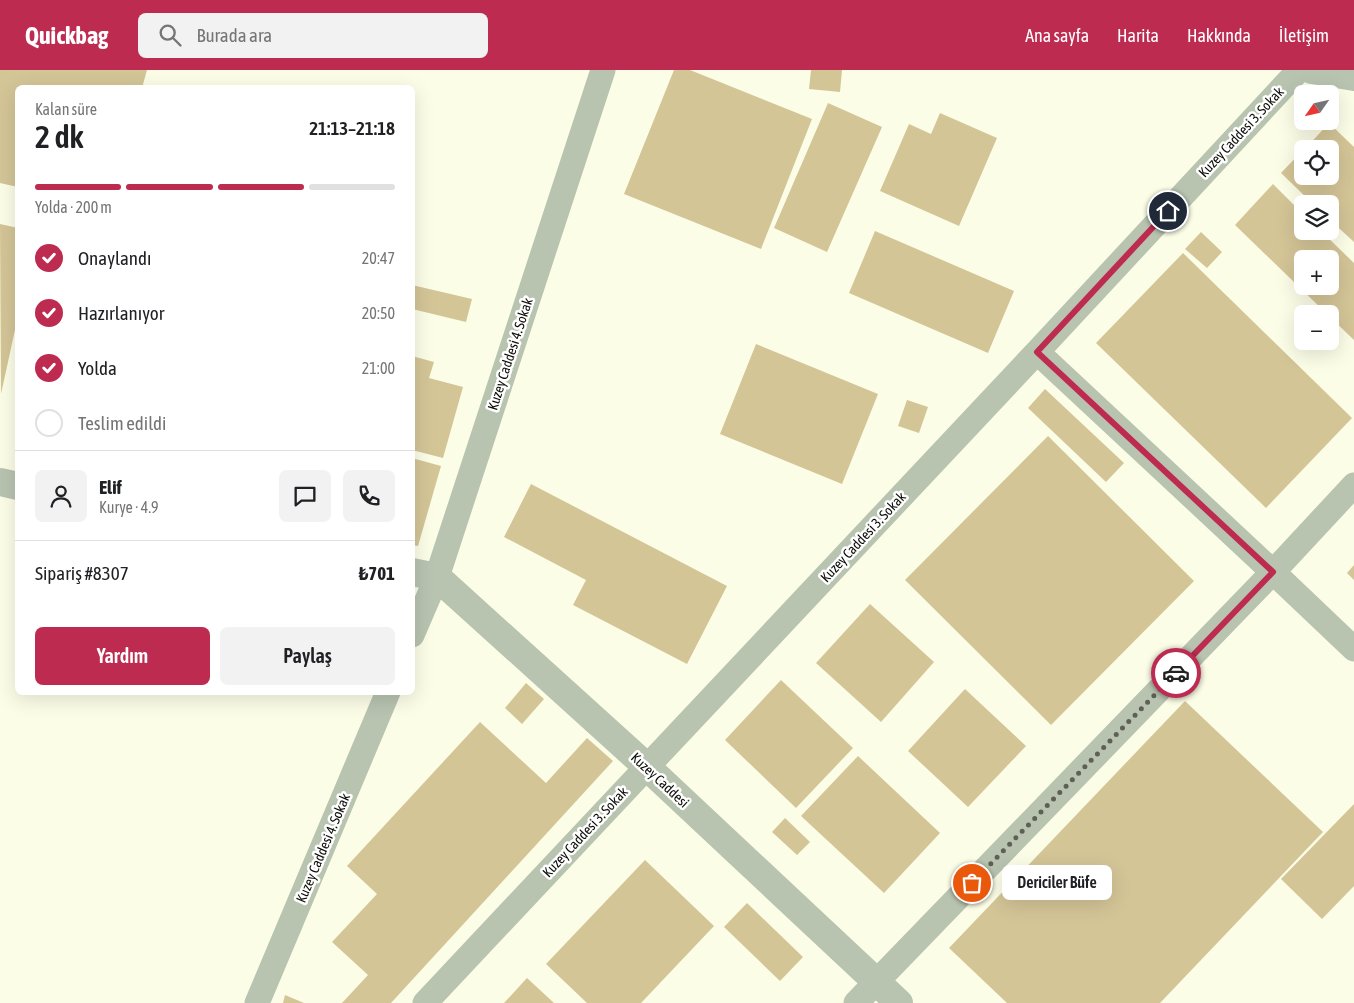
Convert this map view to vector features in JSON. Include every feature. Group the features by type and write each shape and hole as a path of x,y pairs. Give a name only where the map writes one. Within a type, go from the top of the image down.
{"street":[{"name":"Kuzey Caddesi 4. Sokak","path":"415,621 425,575 603,70"},
{"name":"Kuzey Caddesi 3. Sokak","path":"425,1003 1037,352 1299,70"},
{"path":"1312,70 1354,77"},
{"path":"1037,352 1354,650"},
{"path":"0,482 15,485"},
{"path":"856,1003 1273,572 1354,485"},
{"name":"Kuzey Caddesi","path":"425,575 647,767 898,1003"},
{"name":"Kuzey Caddesi 4. Sokak","path":"257,1003 387,695"}],"building":[{"path":"0,70 147,70 143,85 15,85 15,186 0,183"},
{"path":"674,70 690,70 812,119 761,249 624,194"},
{"path":"811,70 842,70 840,92 809,89"},
{"path":"828,103 882,127 827,252 774,228"},
{"path":"940,113 997,138 959,226 880,191 909,124 931,134"},
{"path":"1323,130 1336,130 1354,147 1354,242 1339,228 1339,195 1304,195 1281,173 1294,159 1294,185 1339,185 1339,140 1313,140"},
{"path":"1273,184 1294,205 1294,240 1330,240 1354,263 1354,340 1339,326 1339,305 1318,305 1307,295 1339,295 1339,250 1294,250 1294,282 1235,225"},
{"path":"0,224 15,227 15,330 1,394"},
{"path":"875,231 1014,291 988,353 849,293"},
{"path":"1201,232 1222,252 1207,268 1185,249"},
{"path":"1183,253 1352,418 1266,508 1096,343"},
{"path":"415,286 472,299 466,322 415,310"},
{"path":"756,344 878,394 842,484 720,434"},
{"path":"415,357 434,362 429,378 463,387 443,458 415,451"},
{"path":"1045,389 1124,463 1106,482 1028,408"},
{"path":"907,400 928,407 919,433 898,426"},
{"path":"1048,436 1194,581 1051,725 905,580"},
{"path":"415,459 441,466 418,546 415,546"},
{"path":"531,484 727,586 687,664 573,605 586,580 504,537"},
{"path":"1354,565 1354,580 1347,573"},
{"path":"870,604 934,662 881,722 816,663"},
{"path":"781,680 853,748 796,808 725,740"},
{"path":"526,683 544,699 522,724 505,708"},
{"path":"965,689 1026,746 968,807 908,751"},
{"path":"1185,701 1323,832 1160,1003 1007,1003 949,948"},
{"path":"480,722 546,783 587,738 613,761 391,1003 342,1003 368,975 332,942 377,894 347,866"},
{"path":"858,756 940,833 884,893 801,816"},
{"path":"1354,804 1354,886 1322,919 1281,879"},
{"path":"785,818 810,842 797,855 772,832"},
{"path":"645,860 714,926 641,1003 587,1003 546,964"},
{"path":"747,903 803,957 780,981 724,927"},
{"path":"527,978 554,1003 504,1003"},
{"path":"285,995 304,1003 283,1003"}],"way so far":[{"path":"972,883 1176,673"}],"place":[{"name":"Dericiler Büfe","path":"972,883"}],"route":[{"path":"1168,211 1037,352 1273,572 1176,673"}]}
